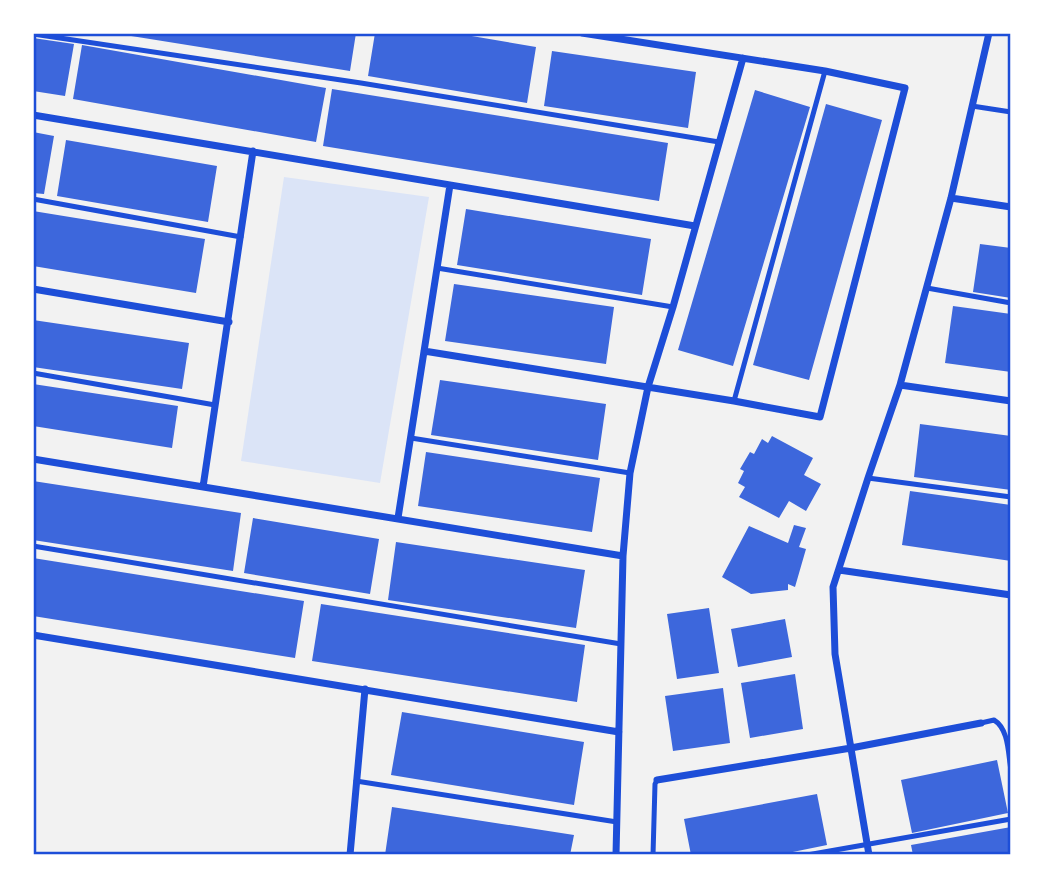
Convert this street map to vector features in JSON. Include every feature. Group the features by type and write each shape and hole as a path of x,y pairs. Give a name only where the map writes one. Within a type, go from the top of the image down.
{"street":[{"path":"424,351 820,417 905,88 825,71 582,33"},
{"path":"869,855 835,654 834,587 900,385 951,198 989,33"},
{"path":"616,855 622,556 630,473 648,387 743,58"},
{"path":"33,115 695,226"},
{"path":"203,486 253,151"},
{"path":"398,518 450,185"},
{"path":"951,198 1011,207"},
{"path":"33,289 229,322"},
{"path":"900,385 1011,401"},
{"path":"33,459 622,556"},
{"path":"839,570 1011,595"},
{"path":"33,635 619,732"},
{"path":"350,855 365,689"},
{"path":"657,780 981,723"}],"lane":[{"path":"33,33 719,142"},
{"path":"734,401 825,71"},
{"path":"972,106 1011,112"},
{"path":"33,199 241,237"},
{"path":"437,268 673,307"},
{"path":"927,288 1011,303"},
{"path":"33,373 215,405"},
{"path":"411,438 630,473"},
{"path":"868,478 1011,497"},
{"path":"33,546 621,644"},
{"path":"981,723 994,720 1000,724 1011,770"},
{"path":"653,855 657,780"},
{"path":"356,781 617,822"},
{"path":"807,855 1011,818"}],"shaded area":[{"path":"284,177 429,197 380,483 241,461"}],"building":[{"path":"125,33 356,33 350,71"},
{"path":"375,33 454,33 536,47 527,103 368,76"},
{"path":"33,38 74,44 65,96 33,91"},
{"path":"82,45 326,88 316,142 73,99"},
{"path":"552,51 696,72 688,128 544,106"},
{"path":"332,89 668,143 659,201 323,146"},
{"path":"755,90 810,107 733,366 678,350"},
{"path":"826,104 882,120 809,380 753,365"},
{"path":"33,132 54,136 44,194 33,193"},
{"path":"66,140 217,166 208,222 57,196"},
{"path":"466,209 651,239 642,295 457,265"},
{"path":"33,211 205,239 196,293 33,266"},
{"path":"980,244 1011,248 1011,298 973,292"},
{"path":"454,284 614,307 606,364 445,341"},
{"path":"953,306 1011,314 1011,372 945,363"},
{"path":"33,320 189,343 182,389 33,367"},
{"path":"440,380 606,404 598,460 431,435"},
{"path":"33,384 178,406 172,448 33,426"},
{"path":"920,424 1011,436 1011,490 914,477"},
{"path":"772,436 813,458 804,475 821,484 806,511 789,501 779,518 739,497 745,487 738,483 744,471 740,469 750,452 754,454 762,439 768,443"},
{"path":"426,452 600,478 592,532 418,506"},
{"path":"33,481 241,513 233,571 33,540"},
{"path":"910,491 1011,505 1011,561 902,545"},
{"path":"253,518 379,539 370,594 244,573"},
{"path":"794,525 806,528 799,547 806,549 795,587 788,584 788,590 751,594 722,577 749,526 788,543"},
{"path":"396,542 585,570 576,628 388,600"},
{"path":"33,558 304,601 295,658 33,616"},
{"path":"321,604 585,645 577,702 312,661"},
{"path":"709,608 719,673 677,679 667,614"},
{"path":"785,619 792,657 738,667 731,629"},
{"path":"795,674 803,729 750,738 741,683"},
{"path":"723,688 730,743 673,751 665,696"},
{"path":"402,712 584,742 574,805 391,775"},
{"path":"997,760 1008,813 912,833 901,780"},
{"path":"817,794 827,845 778,855 691,855 684,819"},
{"path":"392,807 574,835 570,855 385,855"},
{"path":"1011,827 1011,855 913,855 911,845"}]}
